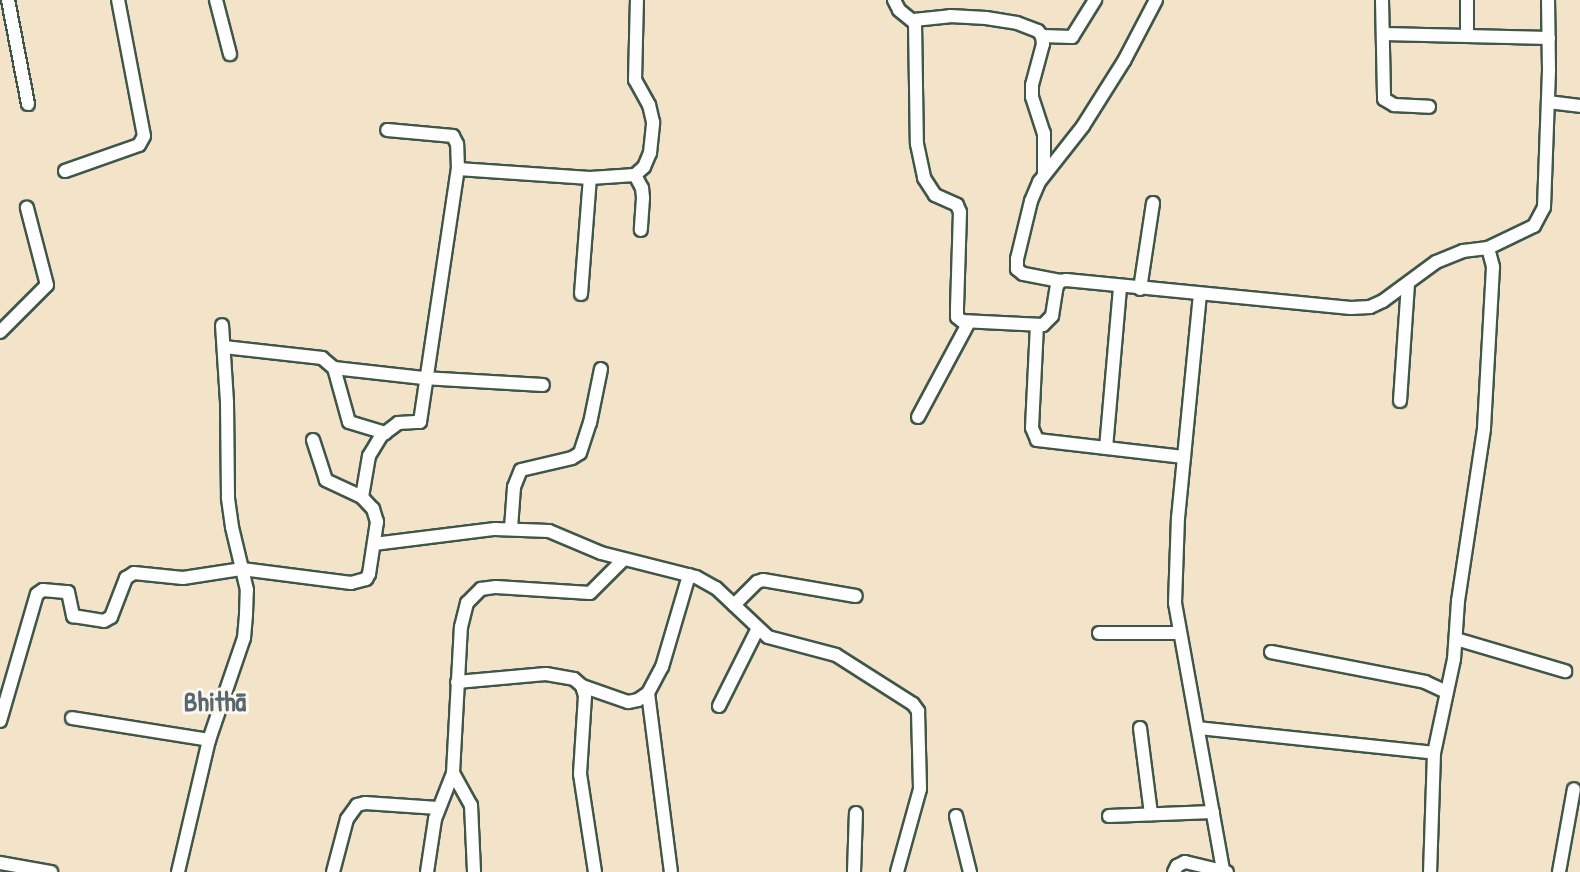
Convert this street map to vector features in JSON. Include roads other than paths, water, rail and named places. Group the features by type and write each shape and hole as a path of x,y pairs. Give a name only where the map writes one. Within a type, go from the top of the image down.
{"street":[{"path":"8,0 28,104"},
{"path":"65,171 139,145 144,136 118,0"},
{"path":"216,0 230,54"},
{"path":"458,169 590,178 635,175 644,167 653,134 649,105 634,80 637,0"},
{"path":"1042,36 1072,37 1095,0"},
{"path":"1156,0 1124,61 1089,116 1044,175 1031,201 1017,266 1023,274 1060,281 1074,280 1140,289 1361,308 1377,304 1408,284 1436,261 1463,251 1488,248 1533,226 1540,218 1544,207 1547,172 1548,0"},
{"path":"1382,0 1384,99 1394,105 1430,107"},
{"path":"1467,0 1467,36"},
{"path":"1044,175 1044,133 1032,97 1042,36 1038,31 1017,23 986,18 904,12 918,151 928,188 935,195 957,205 960,212 957,317 969,322 1037,325 1049,322 1052,316 1055,290 1060,281"},
{"path":"1384,34 1549,38"},
{"path":"1548,102 1580,106"},
{"path":"362,497 369,456 385,433 398,423 420,422 458,169 457,144 453,136 387,130"},
{"path":"635,175 642,188 641,230"},
{"path":"582,294 590,178"},
{"path":"1140,289 1153,202"},
{"path":"0,332 47,285 27,208"},
{"path":"1430,872 1434,753 1456,639 1458,602 1484,429 1493,267 1488,248"},
{"path":"1400,401 1408,284"},
{"path":"1106,448 1120,287"},
{"path":"1174,872 1177,866 1185,862 1225,871 1179,633 1174,578 1200,294"},
{"path":"918,417 969,322"},
{"path":"178,872 209,740 244,638 247,590 232,527 228,497 222,325"},
{"path":"1037,325 1033,436 1043,442 1184,457"},
{"path":"224,347 322,358 334,368 543,385"},
{"path":"334,368 349,422 385,433"},
{"path":"511,528 514,487 521,471 572,458 580,453 591,423 601,369"},
{"path":"0,721 40,591 46,589 68,592 73,616 104,621 111,617 130,575 183,578 242,569 360,583 369,574 377,522 369,503 362,497 326,480 314,440"},
{"path":"374,544 511,528 549,531 622,560 689,575 716,588 758,628 777,640 814,647 836,655 914,704 918,711 920,789 897,872"},
{"path":"427,872 438,808 453,773 456,682 461,627 467,603 475,593 482,589 496,587 590,593 622,560"},
{"path":"456,682 546,674 574,679 582,686 628,702 638,700 648,693 662,667 689,575"},
{"path":"734,605 756,582 763,580 856,596"},
{"path":"719,706 758,628"},
{"path":"1099,633 1179,633"},
{"path":"1456,639 1565,670"},
{"path":"1271,652 1425,682 1446,692"},
{"path":"582,686 585,696 580,774 595,872"},
{"path":"648,693 671,872"},
{"path":"72,718 209,740"},
{"path":"1140,728 1151,814"},
{"path":"1198,728 1434,753"},
{"path":"453,773 471,805 474,872"},
{"path":"1559,872 1574,789"},
{"path":"333,872 347,819 357,805 364,803 438,808"},
{"path":"1109,816 1213,812"},
{"path":"854,872 856,813"},
{"path":"956,816 970,872"},
{"path":"0,863 51,872"}],"district":[{"name":"Bhithā","path":"215,702"}]}
